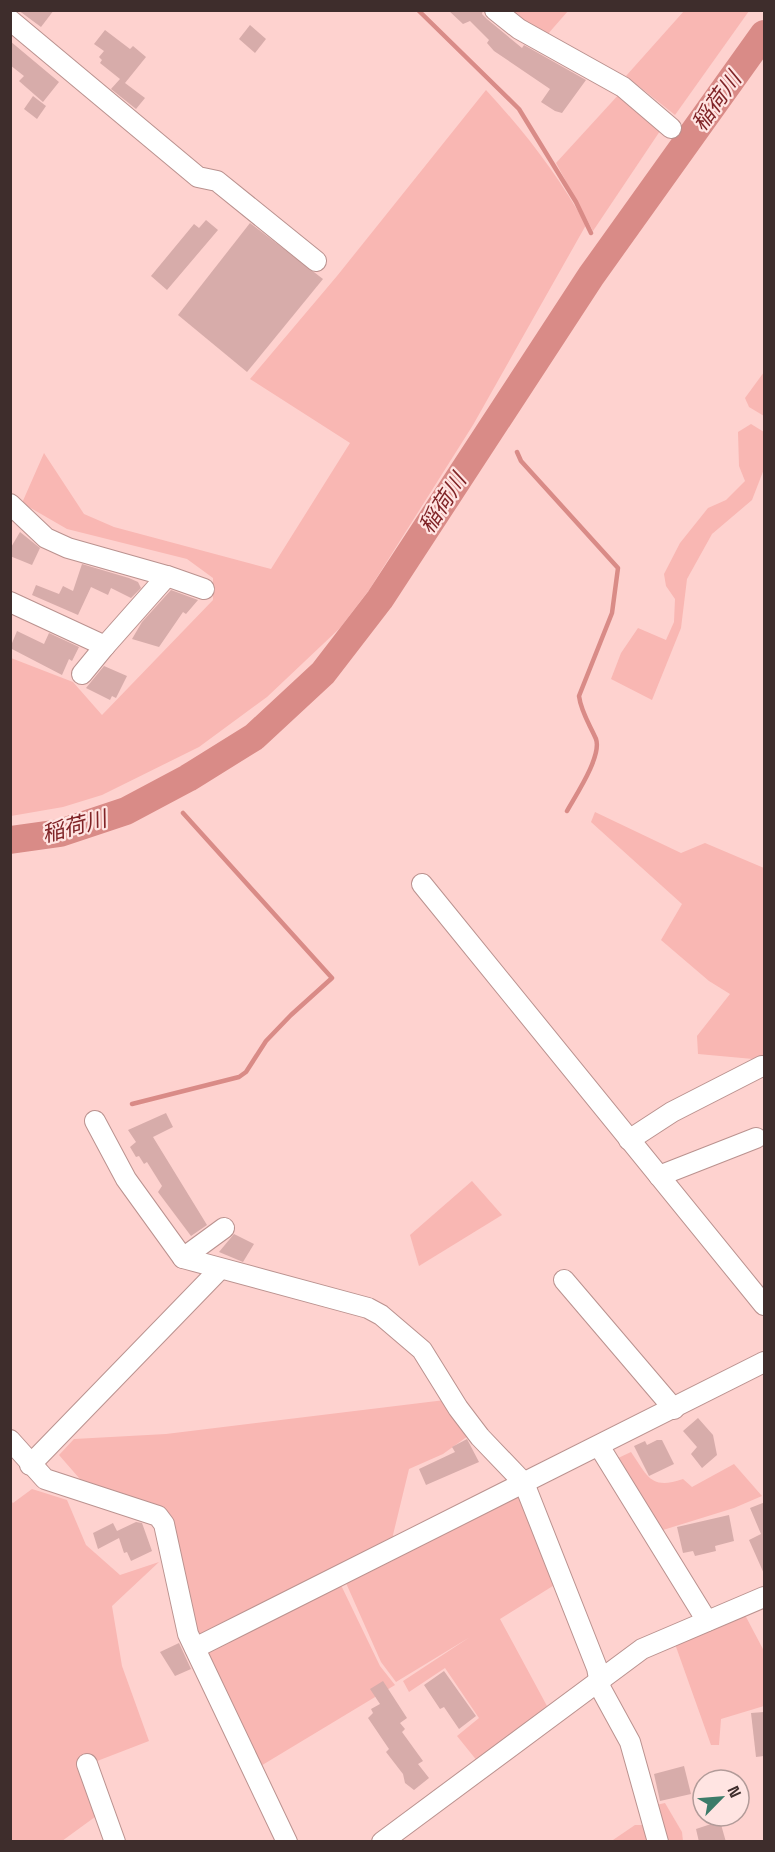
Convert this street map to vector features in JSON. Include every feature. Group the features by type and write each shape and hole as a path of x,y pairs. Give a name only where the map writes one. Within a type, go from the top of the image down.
{"street":[{"path":"495,10 519,29 623,87 672,128"},
{"path":"10,20 198,177 217,181 316,261"},
{"path":"10,504 46,538 68,548 204,589"},
{"path":"82,674 167,576"},
{"path":"10,602 105,646"},
{"path":"422,884 765,1305"},
{"path":"629,1140 672,1112 762,1066"},
{"path":"95,1121 126,1179 183,1258 219,1270 274,1281 368,1308 381,1315 422,1350 458,1408 480,1437 524,1483 597,1668 599,1680 630,1742 658,1842"},
{"path":"659,1176 756,1138"},
{"path":"183,1258 224,1228"},
{"path":"30,1465 219,1270"},
{"path":"564,1280 674,1408"},
{"path":"195,1648 765,1362"},
{"path":"10,1440 30,1465 45,1479 158,1516 164,1524 188,1634 287,1842"},
{"path":"599,1446 707,1621"},
{"path":"382,1842 642,1649 765,1597"},
{"path":"87,1764 115,1842"}],"shaded area":[{"path":"510,11 568,11 547,35"},
{"path":"684,11 749,11 675,115 626,76"},
{"path":"486,90 540,154 586,225 473,425 369,590 340,628 267,697 199,747 102,795 63,807 11,816 11,658 73,682 102,715 213,600 213,578 187,559 67,529 22,503 44,453 84,514 114,527 271,569 350,443 250,379 337,276"},
{"path":"621,92 662,128 593,231 556,163"},
{"path":"764,372 764,416 749,407 745,398"},
{"path":"751,424 764,432 764,469 752,500 712,534 687,579 681,628 652,700 611,679 621,653 638,628 666,640 674,622 675,599 666,586 664,574 680,543 708,508 726,500 745,481 739,466 738,432"},
{"path":"595,812 681,853 705,843 764,868 764,1060 698,1054 697,1036 730,994 709,981 661,940 682,904 591,822"},
{"path":"472,1181 502,1215 419,1266 410,1235"},
{"path":"445,1400 468,1436 443,1454 409,1469 393,1535 395,1542 201,1636 193,1632 170,1526 86,1486 59,1455 74,1439 166,1434"},
{"path":"631,1452 651,1479 664,1483 683,1479 692,1487 734,1464 762,1496 734,1508 663,1530 616,1459"},
{"path":"32,1489 67,1500 86,1545 120,1575 159,1562 112,1606 122,1666 149,1741 79,1768 99,1814 62,1841 11,1841 10,1500 13,1503"},
{"path":"512,1495 521,1499 556,1584 500,1619 547,1706 478,1762 457,1736 479,1718 445,1668 409,1692 403,1681 470,1637 396,1682 381,1662 346,1583"},
{"path":"339,1581 380,1666 395,1685 259,1767 210,1664 208,1650"},
{"path":"745,1615 764,1651 764,1706 721,1719 719,1745 711,1745 675,1644"},
{"path":"665,1803 682,1832 683,1841 665,1841 656,1805"},
{"path":"635,1825 643,1825 649,1842 610,1842"}],"building":[{"path":"18,10 54,10 41,27"},
{"path":"448,10 483,10 482,14 487,19 522,48 524,45 586,80 562,113 555,111 541,102 550,89 494,51 487,43 489,40 470,21 463,24"},
{"path":"250,25 266,39 255,53 239,39"},
{"path":"105,30 130,49 133,46 146,57 125,83 145,98 136,109 111,89 120,79 100,63 102,60 99,57 104,51 94,44"},
{"path":"10,41 59,82 43,102 19,81 24,76 10,65"},
{"path":"33,96 46,106 37,119 24,109"},
{"path":"206,220 218,230 167,290 151,276 194,224 199,228"},
{"path":"250,223 323,279 247,372 178,315"},
{"path":"20,532 40,548 32,565 10,556 10,549"},
{"path":"82,564 129,578 138,582 141,588 131,598 111,588 108,595 91,587 78,615 32,595 36,585 59,594 63,586 73,591"},
{"path":"171,590 198,600 186,614 183,612 159,647 132,639 142,622"},
{"path":"17,631 44,644 49,633 79,647 72,661 69,659 62,675 10,648"},
{"path":"104,666 127,676 116,698 112,696 110,700 86,688"},
{"path":"166,1113 173,1127 153,1137 207,1225 191,1236 158,1192 162,1186 147,1162 144,1164 139,1156 136,1157 130,1147 136,1142 128,1130"},
{"path":"234,1234 254,1244 243,1262 219,1252"},
{"path":"698,1418 713,1435 717,1455 702,1468 691,1454 697,1447 683,1431"},
{"path":"467,1439 479,1462 426,1485 419,1469 455,1452 452,1447"},
{"path":"662,1440 674,1464 649,1476 634,1446 645,1441 647,1445"},
{"path":"765,1502 765,1576 749,1540 761,1534 750,1508"},
{"path":"729,1515 734,1541 715,1546 716,1551 695,1556 693,1551 683,1553 677,1527"},
{"path":"136,1522 142,1523 152,1551 131,1561 127,1552 124,1553 119,1538 98,1549 93,1533 113,1523 117,1531"},
{"path":"179,1643 191,1669 175,1676 160,1652"},
{"path":"444,1671 476,1716 459,1729 444,1707 440,1709 424,1685"},
{"path":"383,1681 407,1718 400,1723 405,1729 402,1732 423,1761 418,1764 429,1778 414,1790 405,1783 403,1774 386,1752 389,1749 368,1718 373,1713 371,1709 380,1704 370,1689"},
{"path":"765,1712 765,1756 756,1757 751,1713"},
{"path":"684,1766 691,1794 660,1801 654,1774"},
{"path":"722,1828 726,1842 699,1842 696,1829"}],"waterway":[{"path":"418,10 519,109 576,202 591,233"},
{"name":"稲荷川","path":"10,840 60,833 126,811 188,778 254,737 323,673 380,599 591,276 764,34"},
{"path":"517,452 521,461 618,568 612,613 579,696 597,746 592,765 567,811"},
{"path":"132,1104 239,1077 246,1072 266,1041 332,978 183,813"}]}
